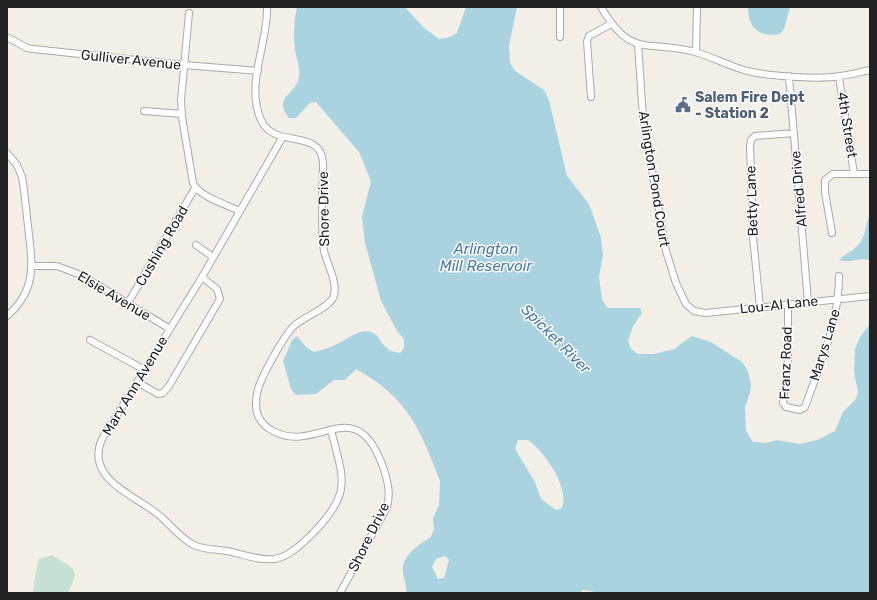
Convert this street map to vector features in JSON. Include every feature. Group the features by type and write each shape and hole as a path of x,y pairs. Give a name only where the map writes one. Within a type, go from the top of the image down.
{"street":[{"name":"Shore Drive","path":"267,7 265,30 258,71 257,103 260,120 266,129 282,138 302,140 313,144 323,158 324,245 334,292 329,303 297,323 289,331 261,382 257,399 257,412 264,424 271,430 283,435 301,437 340,427 352,428 360,432 369,440 377,452 383,467 389,493 386,508 340,593"},
{"path":"560,7 560,37"},
{"path":"601,7 611,24 627,39 638,44 696,52 746,70 763,74 839,77 870,70"},
{"path":"696,52 697,7"},
{"path":"188,13 182,114 195,188 202,193 240,211"},
{"path":"591,97 587,41 589,36 611,24"},
{"name":"Gulliver Avenue","path":"7,37 26,48 33,49 184,65 258,71"},
{"name":"Arlington Pond Court","path":"638,44 643,118 662,235 676,283 690,308"},
{"name":"Alfred Drive","path":"789,76 808,302"},
{"name":"4th Street","path":"839,77 854,174"},
{"path":"144,111 182,114"},
{"name":"Betty Lane","path":"760,307 753,237 750,145 751,140 755,136 794,133"},
{"name":"Mary Ann Avenue","path":"282,138 202,277 100,445 99,455 103,472 114,485 155,512 187,540 201,547 271,559 286,555 311,535 333,509 342,491 340,468 331,430"},
{"path":"7,153 17,165 22,177 32,266 25,293 16,307 7,316"},
{"path":"832,233 825,192 825,180 833,174 870,174"},
{"name":"Cushing Road","path":"128,303 195,188"},
{"path":"196,245 213,257"},
{"name":"Elsie Avenue","path":"32,266 57,266 74,272 170,329"},
{"name":"Marys Lane","path":"800,410 805,407 827,346 839,299 839,276"},
{"path":"137,382 158,394 165,391 218,304 220,295 215,287 202,277"},
{"name":"Lou-Al Lane","path":"690,308 694,311 706,313 870,296"},
{"name":"Franz Road","path":"788,304 788,359 783,403 786,407 800,410"},
{"path":"90,340 145,370"}],"green space":[{"path":"52,555 66,563 73,570 74,578 68,593 33,593 39,559"}],"water":[{"name":"Arlington Mill Reservoir","path":"297,7 405,7 423,27 439,39 450,37 457,33 466,7 517,7 509,46 510,63 515,71 544,90 549,100 567,176 589,204 601,238 603,255 599,277 602,300 608,308 640,308 642,313 633,326 628,341 631,349 638,354 654,354 674,349 692,336 711,342 742,362 748,371 751,385 745,407 746,431 753,442 766,443 777,440 800,444 817,440 835,431 843,412 856,399 858,392 854,373 855,349 860,337 870,324 870,593 601,593 583,590 580,593 406,593 403,572 405,560 412,551 431,537 434,529 433,518 439,505 440,481 418,429 400,403 388,391 356,369 345,380 334,380 316,394 296,395 291,389 283,361 292,340 297,336 307,348 314,352 332,347 362,331 374,333 390,350 400,353 404,348 404,339 397,331 381,301 365,243 362,217 371,181 359,152 316,102 310,103 296,118 289,118 284,111 283,105 286,96 294,88 299,77 299,67 294,39","holes":["518,440 528,440 548,461 559,481 562,490 562,508 556,510 541,499 535,482 515,449","445,556 449,560 444,578 438,579 432,567 436,559"]},
{"path":"748,7 790,7 784,29 780,34 773,35 761,33 756,30 750,21"},
{"path":"868,218 870,218 870,260 839,260 861,242"}],"place":[{"name":"Salem Fire Dept - Station 2","path":"683,105"}],"water label":[{"name":"Spicket River","path":"556,339"}]}
